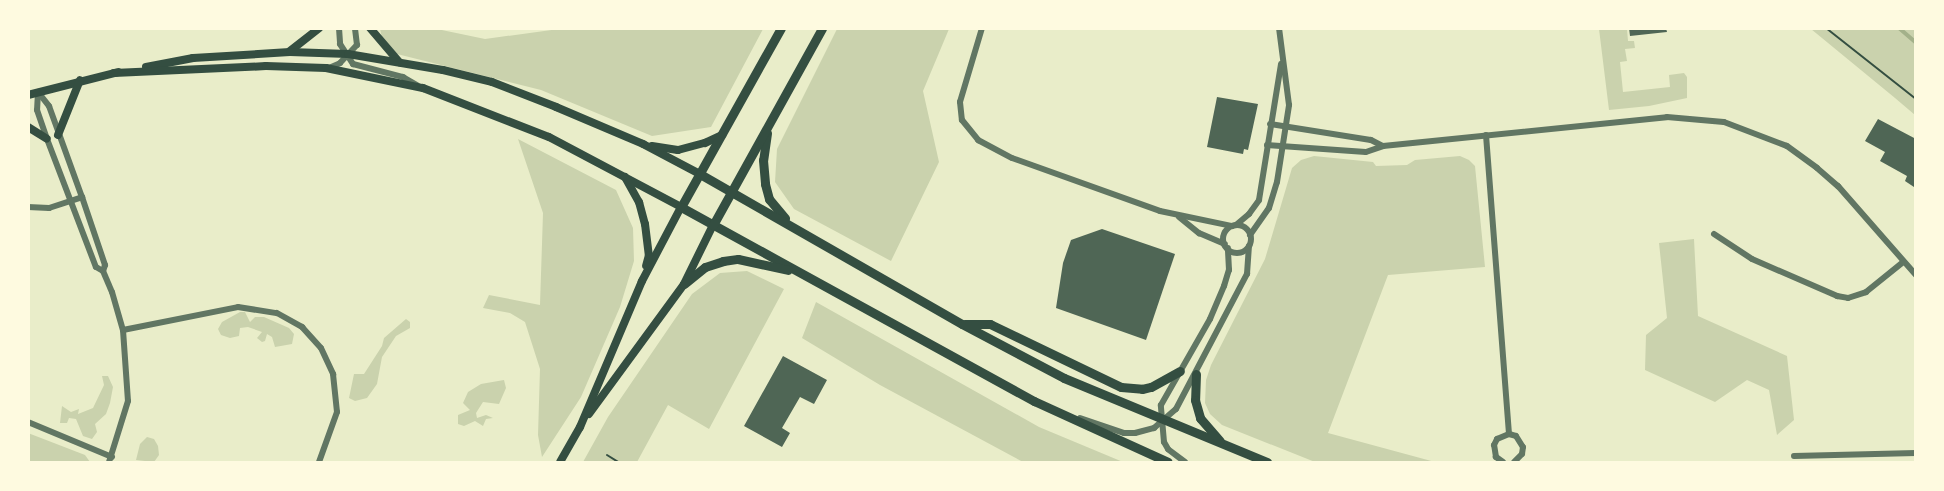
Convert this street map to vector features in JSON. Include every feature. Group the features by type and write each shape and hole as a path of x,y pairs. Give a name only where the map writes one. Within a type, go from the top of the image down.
{"main road":[{"path":"290,52 319,28"},
{"path":"370,28 399,62"},
{"path":"580,427 642,281 781,28"},
{"path":"560,462 580,427 684,284 713,225 822,28"},
{"path":"28,94 80,80 193,58 290,52 348,54 443,70 492,82 643,144 791,224 962,324 1064,378 1163,421 1267,462"},
{"path":"114,73 266,66 326,68 423,88 549,137 1051,410 1168,462"},
{"path":"58,135 80,80"},
{"path":"28,127 47,139"},
{"path":"768,128 764,160 768,199 791,224"},
{"path":"643,144 678,150 705,143 722,135"},
{"path":"625,177 639,202 645,224 649,255 642,281"},
{"path":"684,284 705,267 738,259 800,272"},
{"path":"962,324 990,324 1121,387 1151,387 1180,371"},
{"path":"1196,374 1195,400 1201,422 1227,447"}],"street":[{"path":"339,28 340,44 353,64 403,77 423,88"},
{"path":"326,68 340,63 357,45 355,28"},
{"path":"982,28 960,102 962,120 978,140 1012,158 1178,217 1234,226 1246,229 1250,235"},
{"path":"1051,410 1124,433 1143,432 1163,421 1176,408 1247,274 1250,235 1270,204 1289,105 1279,28"},
{"path":"1185,462 1168,449 1163,435 1161,405 1224,286 1228,270 1225,232 1249,214 1259,200 1282,57"},
{"path":"28,422 111,460 128,402 123,330 103,271 105,265 49,106 38,92"},
{"path":"38,92 38,110 47,139 96,267 103,271"},
{"path":"1267,145 1366,152 1383,146 1667,117 1724,122 1787,146 1817,168 1838,186 1902,263 1916,275"},
{"path":"1270,124 1371,140 1383,146"},
{"path":"1486,135 1509,434"},
{"path":"28,207 49,208 82,197"},
{"path":"1178,217 1199,233 1239,252 1249,246"},
{"path":"1714,234 1752,260 1836,296 1848,298 1866,292 1902,263"},
{"path":"123,330 238,307 278,313 302,327 321,348 333,374 337,412 319,462"},
{"path":"1503,462 1496,457 1494,445 1497,439 1509,434"},
{"path":"1509,434 1521,441 1523,447 1522,454 1514,462"},
{"path":"1794,456 1916,453"}],"path":[{"path":"1826,28 1916,99"},
{"path":"607,455 618,462"}],"green space":[{"path":"566,28 763,29 711,127 652,136 541,90 385,51 380,29 437,29 485,39"},
{"path":"837,29 949,29 923,91 939,162 891,261 794,209 775,182 777,149"},
{"path":"1599,29 1627,29 1628,41 1634,41 1635,48 1625,49 1627,61 1620,62 1623,92 1670,87 1669,75 1684,73 1687,77 1687,98 1649,106 1609,110"},
{"path":"1811,29 1915,29 1915,115 1895,98"},
{"path":"518,139 616,190 633,228 634,261 620,307 581,397 542,457 538,435 540,369 525,322 510,313 483,308 489,295 540,305 543,213"},
{"path":"1314,156 1373,162 1376,166 1407,165 1415,160 1460,156 1475,166 1485,267 1388,275 1328,433 1435,462 1315,462 1222,425 1210,414 1205,403 1206,380 1211,365 1265,259 1292,168 1301,160"},
{"path":"1694,239 1698,316 1787,356 1794,420 1777,435 1769,390 1747,380 1715,402 1645,370 1646,335 1667,318 1659,243"},
{"path":"747,271 784,289 709,429 668,405 637,462 583,462 608,417 692,294 720,273"},
{"path":"816,302 1039,427 1123,462 1023,462 880,385 802,338"},
{"path":"240,312 245,312 250,322 255,317 264,317 289,328 294,334 292,344 275,347 272,337 267,334 265,341 262,342 257,338 262,332 248,327 240,328 239,336 230,338 221,335 218,329 222,322"},
{"path":"406,319 410,322 410,328 396,336 382,357 377,384 367,398 355,401 349,398 354,374 364,374 382,346 384,338"},
{"path":"102,376 108,376 113,387 106,414 95,424 97,432 92,439 83,436 76,419 69,418 67,423 60,423 62,406 71,412 79,409 78,414 93,408 104,385"},
{"path":"504,380 506,388 499,404 483,402 476,413 477,418 486,415 493,418 486,419 483,426 475,421 464,426 458,424 458,415 470,410 463,403 468,392 481,384"},
{"path":"28,433 85,455 90,462 29,462"},
{"path":"147,437 154,439 158,446 159,455 154,462 136,460 140,444"}],"building":[{"path":"1629,28 1666,28 1667,32 1630,36"},
{"path":"1217,97 1258,104 1248,150 1244,149 1243,154 1207,147"},
{"path":"1878,119 1916,139 1914,187 1905,181 1907,176 1880,161 1885,152 1865,141"},
{"path":"1102,229 1175,254 1146,340 1056,308 1063,263 1071,240"},
{"path":"783,356 827,380 814,404 800,397 782,428 790,433 782,447 744,426"}],"waterway":[{"path":"1899,28 1916,43"}]}
